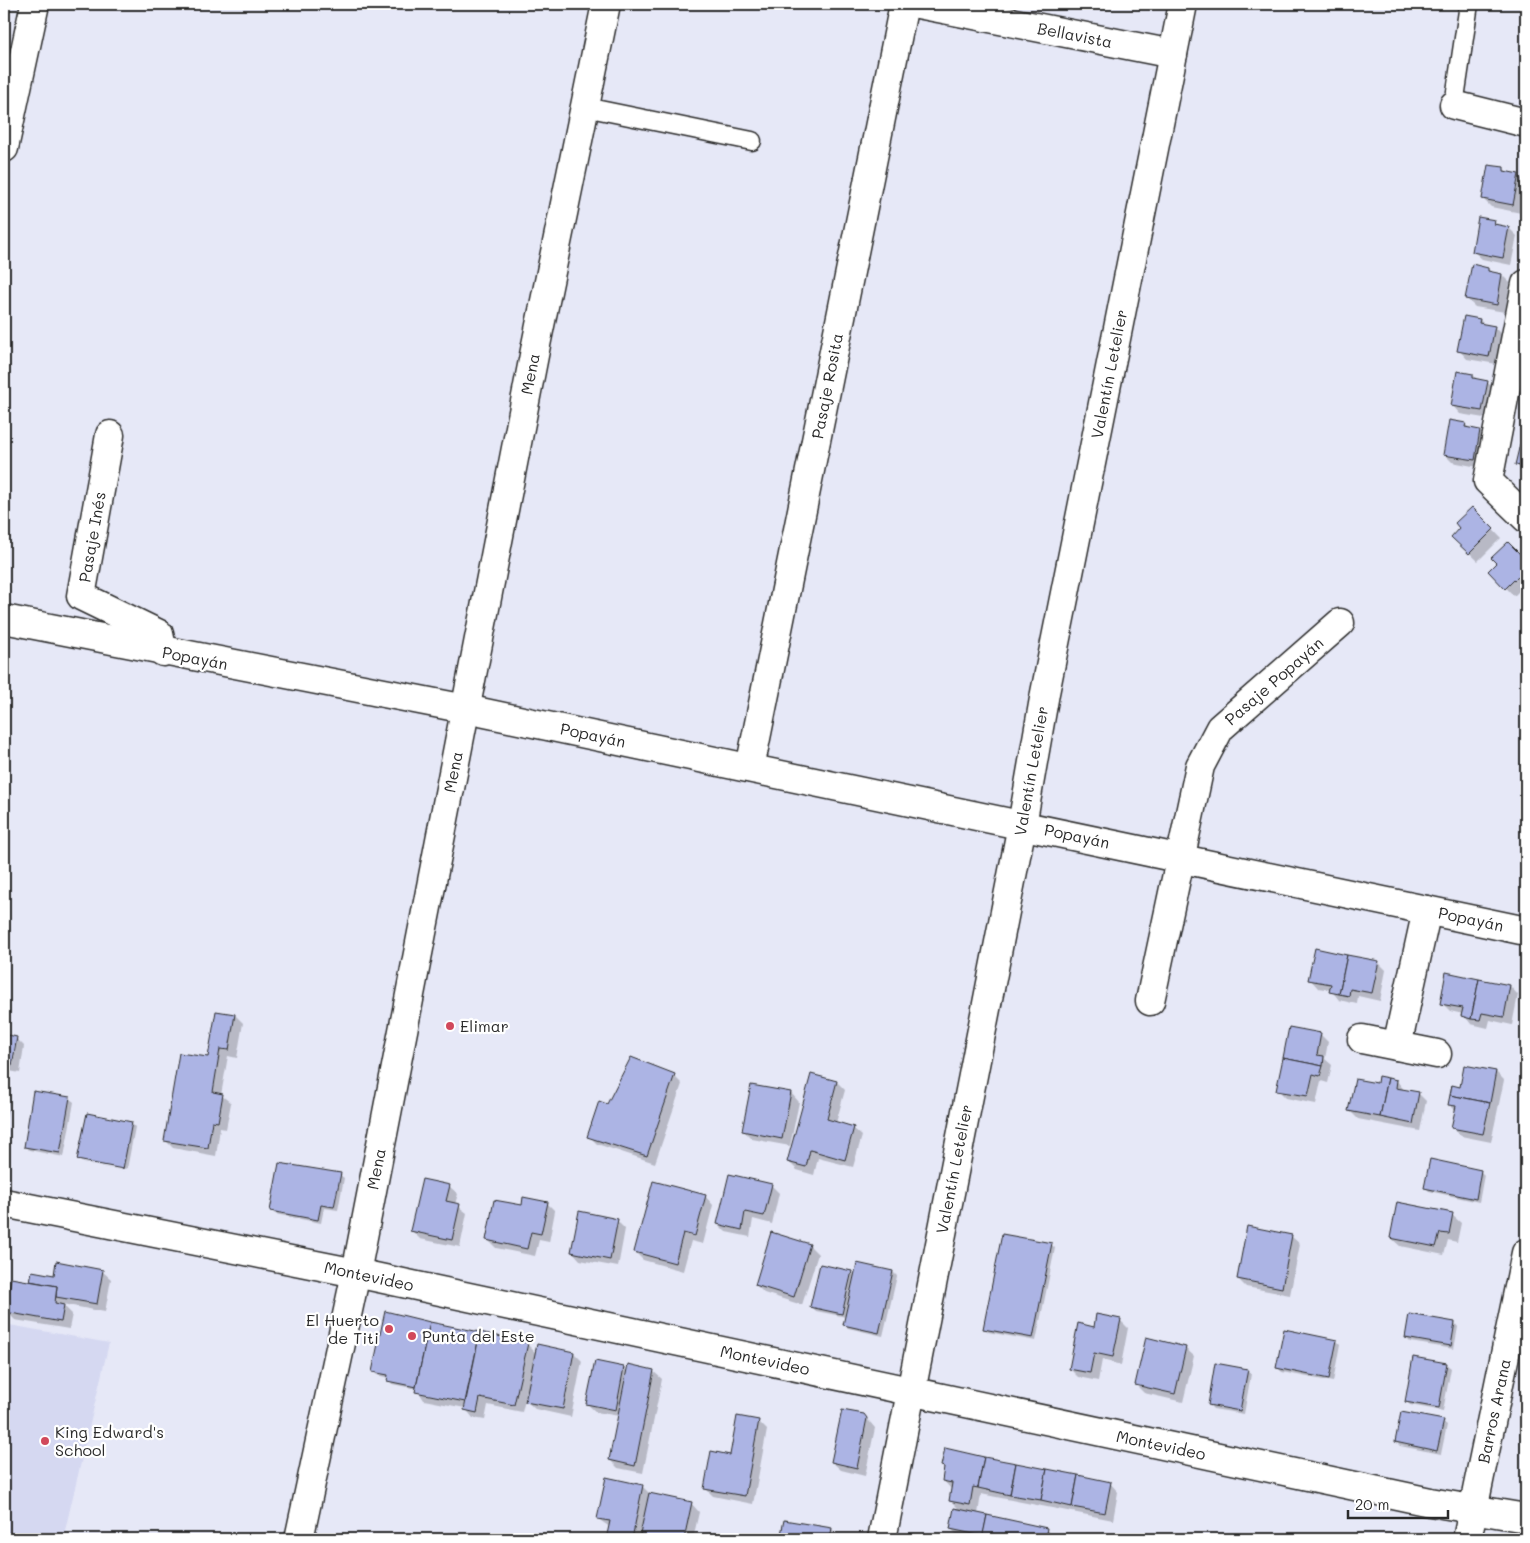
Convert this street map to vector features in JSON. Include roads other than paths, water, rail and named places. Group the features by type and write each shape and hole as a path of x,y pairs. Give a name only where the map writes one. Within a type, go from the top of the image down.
{"street":[{"path":"4,148 35,4"},
{"name":"Mena","path":"299,1539 356,1273 536,344 606,4"},
{"name":"Pasaje Rosita","path":"750,768 904,4"},
{"name":"Bellavista","path":"918,4 1173,54"},
{"name":"Valentín Letelier","path":"882,1539 1022,825 1047,684 1183,4"},
{"path":"1454,105 1526,123"},
{"path":"1526,284 1488,481 1526,518"},
{"name":"Pasaje Inés","path":"110,435 81,596 159,634 163,652"},
{"name":"Popayán","path":"4,619 163,652 466,709 1526,931"},
{"name":"Pasaje Popayán","path":"1181,858 1200,766 1220,728 1340,623"},
{"path":"1150,1001 1181,858"},
{"path":"1397,1046 1427,910"},
{"path":"1362,1040 1437,1054"},
{"name":"Montevideo","path":"4,1203 356,1273 1430,1502 1526,1518"},
{"name":"Barros Arana","path":"1467,1539 1526,1253"}],"lane":[{"path":"1454,105 1469,4"},
{"path":"585,107 752,141"}],"place":[{"name":"Elimar","path":"450,1026"},
{"name":"El Huerto de Titi","path":"389,1329"},
{"name":"Punta del Este","path":"412,1336"},
{"name":"King Edward's School","path":"45,1441"}]}
